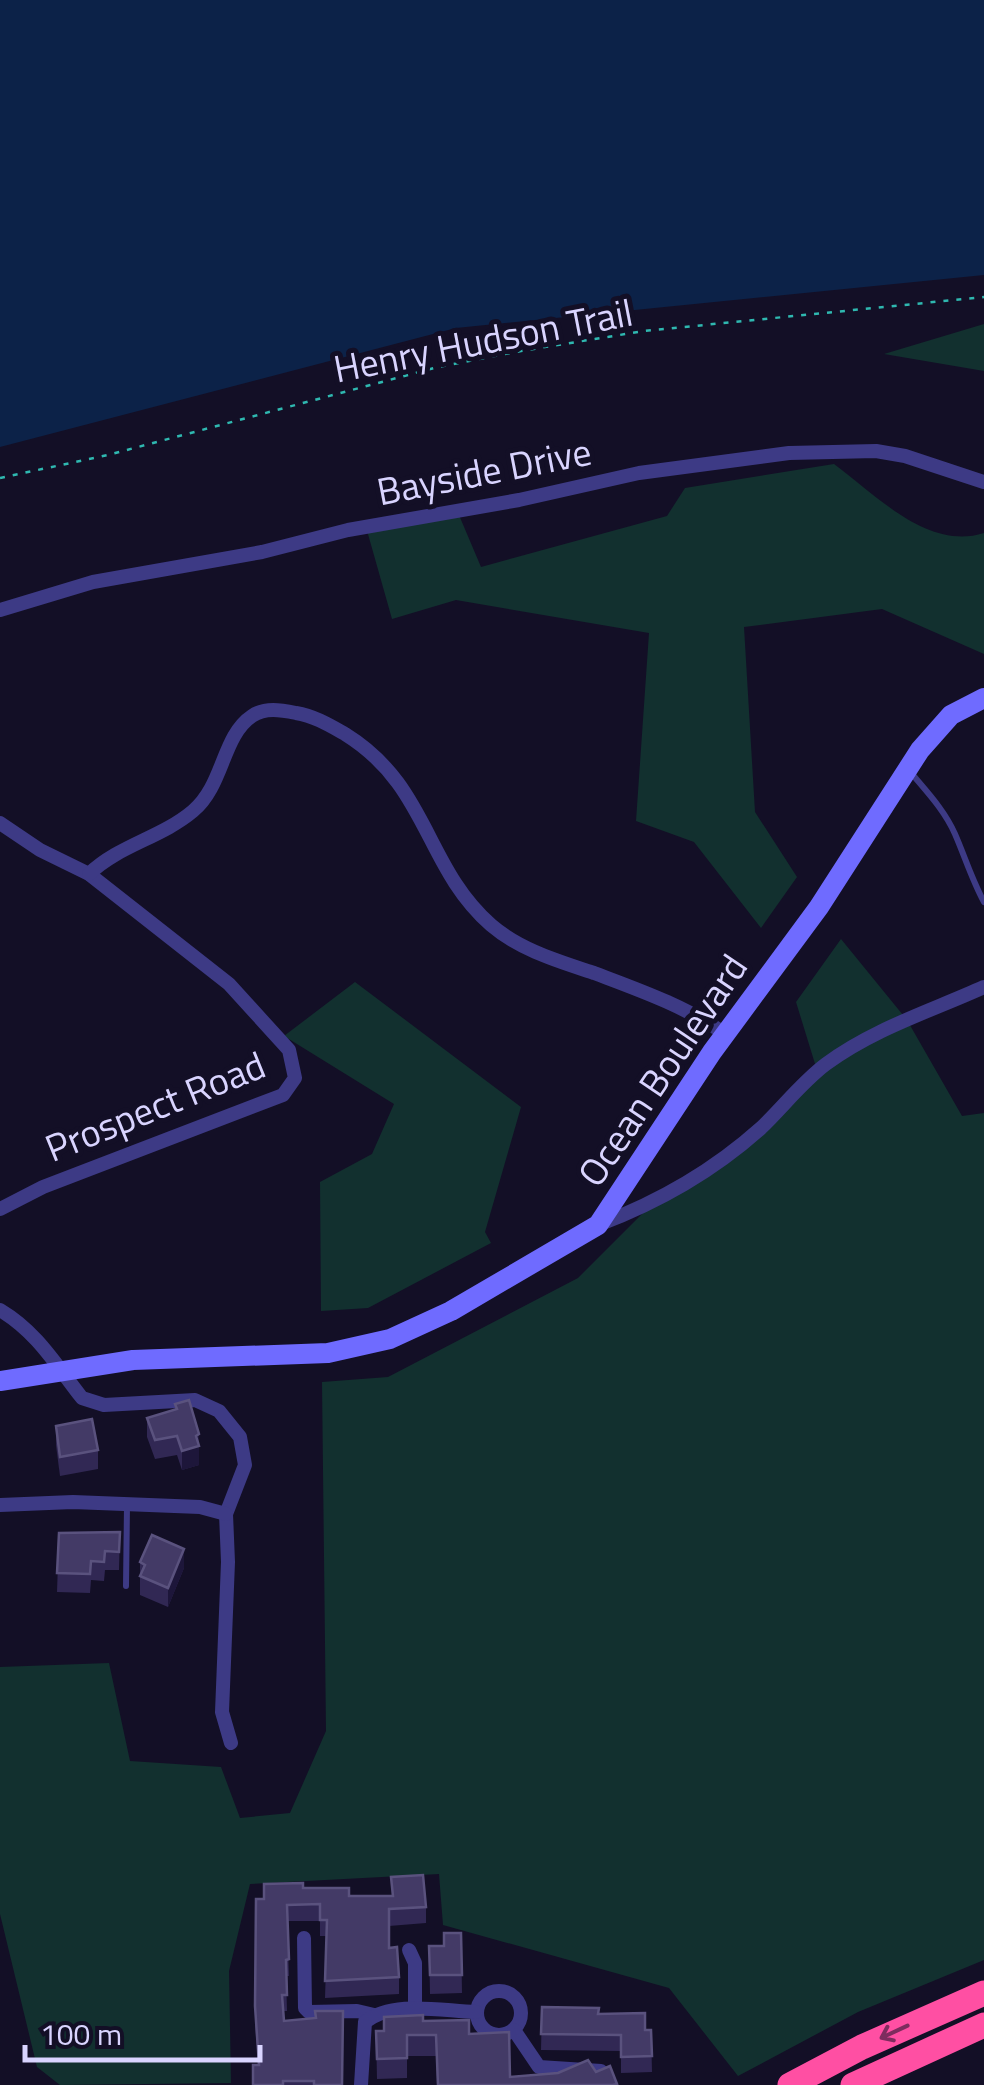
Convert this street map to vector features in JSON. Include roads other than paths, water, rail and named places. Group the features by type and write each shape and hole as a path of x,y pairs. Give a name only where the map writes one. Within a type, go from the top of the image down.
{"highway":[{"path":"790,2085 862,2047 984,1994"},
{"path":"853,2085 984,2025"}],"street":[{"name":"Bayside Drive","path":"0,610 94,582 262,552 348,530 520,500 639,473 788,452 876,451 936,465 984,482"},
{"name":"Ocean Boulevard","path":"0,1381 161,1358 328,1353 390,1339 451,1311 598,1226 725,1034 819,907 908,769 941,724 972,701 984,698"},
{"path":"89,874 117,851 195,810 212,790 233,739 248,718 262,710 303,714 362,744 387,766 415,804 457,885 494,928 537,953 648,993 702,1018 725,1034"},
{"name":"Prospect Road","path":"0,824 40,850 89,874 139,910 242,996 289,1050 294,1078 283,1094 43,1187 0,1209"},
{"path":"598,1226 644,1208 707,1171 761,1128 811,1076 853,1046 984,988"},
{"path":"0,1310 24,1325 43,1344 82,1398 91,1403 195,1400 220,1412 236,1429 244,1449 242,1478 226,1514 222,1712 231,1743"},
{"path":"0,1505 74,1502 200,1508 226,1514"},
{"path":"304,1938 305,2008 309,2012 357,2011 374,2016"},
{"path":"410,1950 415,1963 415,2010"},
{"path":"500,1991 520,2005 521,2014 514,2030 489,2034 477,2021 476,2012 483,1997 500,1991"},
{"path":"361,2085 365,2022 374,2016 388,2010 476,2012"},
{"path":"514,2030 539,2067 601,2071"}],"lane":[{"path":"908,769 937,802 955,833 984,902"},
{"path":"126,1586 127,1506"}],"water":[{"path":"0,0 984,0 984,275 456,328 0,447"}]}
